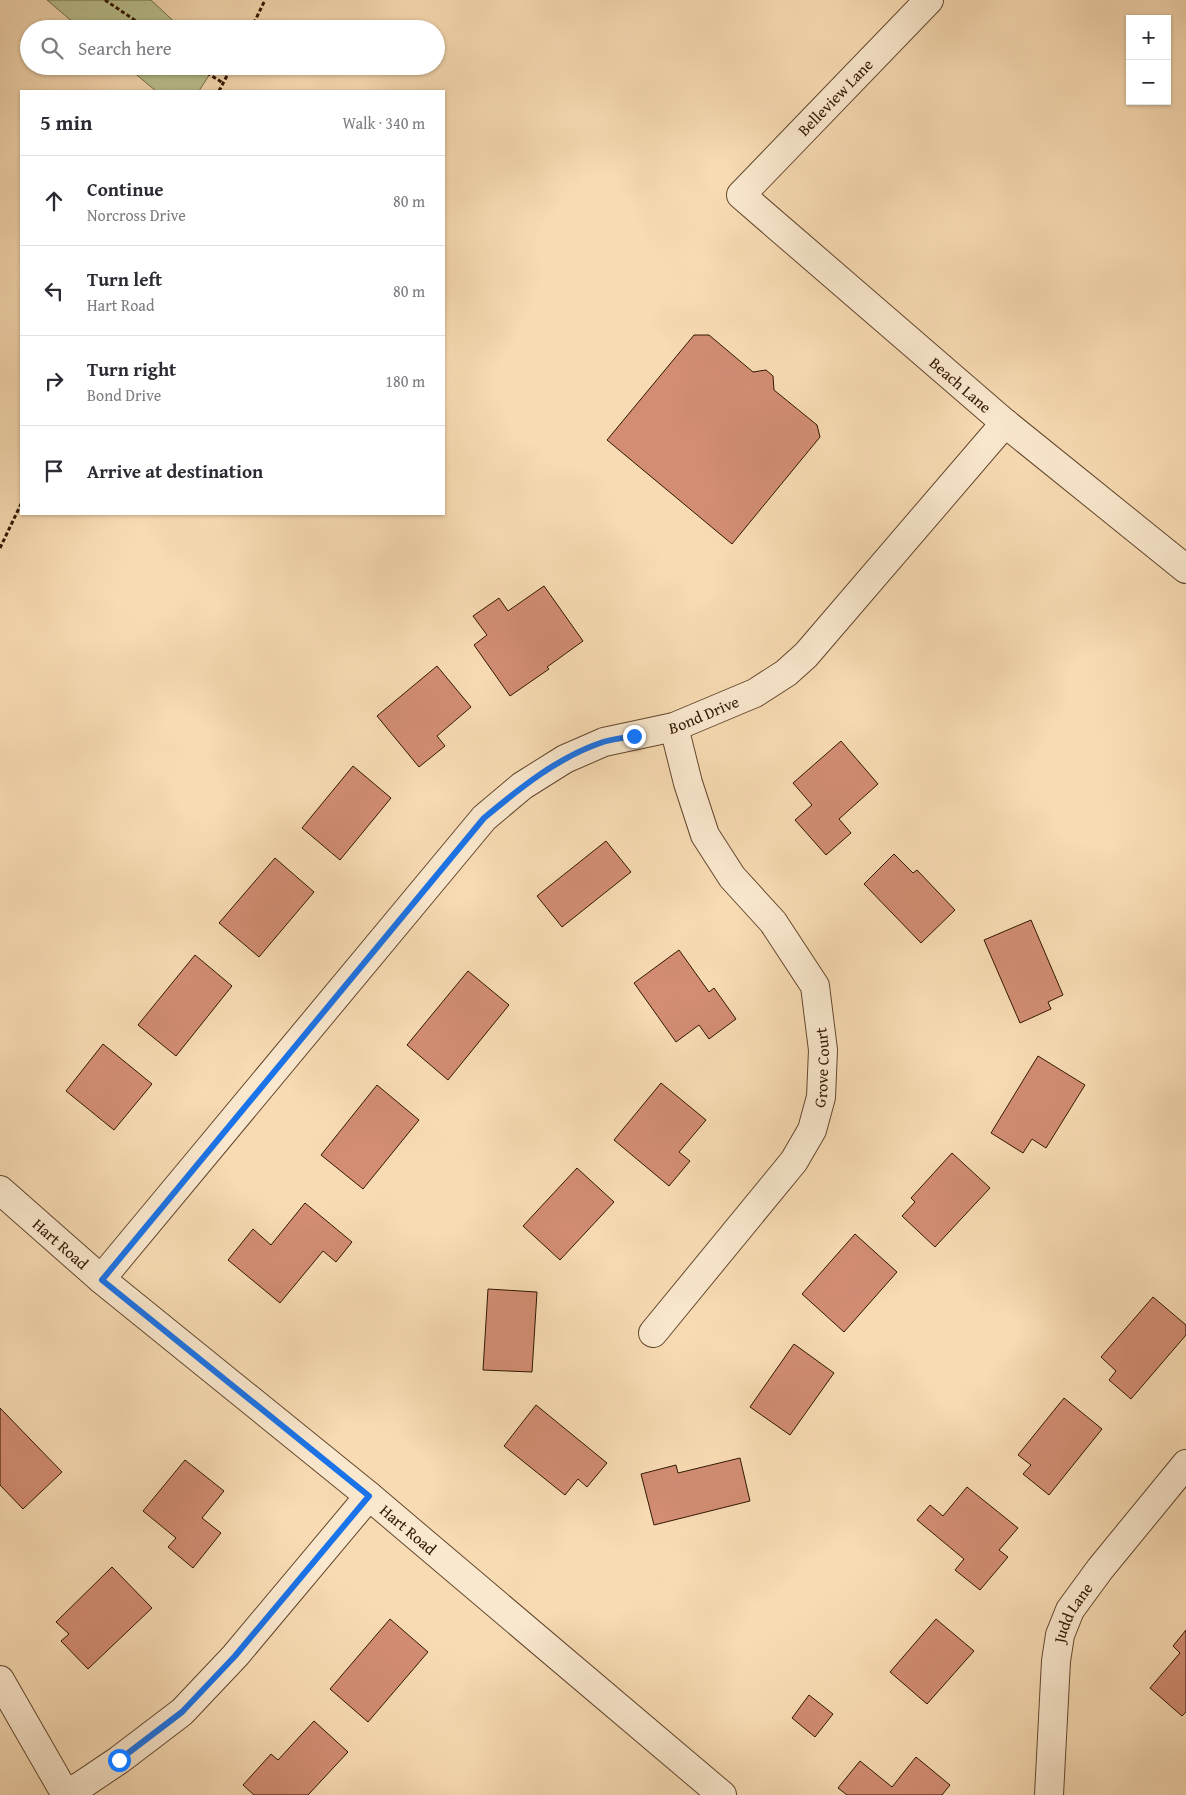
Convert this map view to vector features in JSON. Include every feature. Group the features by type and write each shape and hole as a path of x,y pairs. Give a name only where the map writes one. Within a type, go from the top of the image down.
{"street":[{"name":"Belleview Lane","path":"741,195 929,0"},
{"name":"Beach Lane","path":"741,195 1005,423 1186,569"},
{"name":"Bond Drive","path":"102,1280 484,818 522,786 565,759 604,742 674,727 756,693 786,672 800,661 1005,423"},
{"name":"Grove Court","path":"653,1333 794,1161 812,1130 821,1097 823,1050 815,986 773,922 732,877 704,835 674,727"},
{"name":"Hart Road","path":"0,1190 102,1280 369,1496 722,1795"},
{"name":"Judd Lane","path":"1049,1795 1056,1661 1060,1635 1070,1610 1100,1569 1186,1464"},
{"path":"0,1680 67,1795 119,1760 182,1712 235,1656 369,1496"}],"path":[{"path":"105,0 135,20"},
{"path":"255,20 265,0"},
{"path":"210,75 223,83"},
{"path":"220,90 227,75"},
{"path":"0,548 20,506"}],"green space":[{"path":"47,0 151,0 172,20 70,20"},
{"path":"137,75 209,75 200,90 155,90"}],"building":[{"path":"694,335 709,335 753,372 766,370 773,376 774,390 817,425 820,437 732,544 607,440"},
{"path":"544,586 583,641 547,667 549,669 510,696 474,645 487,635 473,616 499,598 508,611"},
{"path":"437,666 471,707 437,736 445,746 419,767 377,716"},
{"path":"841,741 878,784 839,819 851,833 826,855 795,820 812,805 793,783"},
{"path":"353,766 391,798 340,860 302,828"},
{"path":"606,841 631,872 562,927 537,896"},
{"path":"894,854 913,873 917,870 955,910 921,943 864,884"},
{"path":"275,858 314,892 259,957 219,923"},
{"path":"1031,920 1063,995 1048,1002 1051,1009 1020,1023 984,940"},
{"path":"679,950 709,992 714,988 736,1019 709,1039 699,1025 676,1042 634,983"},
{"path":"195,955 232,986 176,1056 138,1025"},
{"path":"468,971 509,1005 448,1080 407,1045"},
{"path":"103,1044 152,1084 114,1130 66,1091"},
{"path":"1038,1056 1085,1085 1046,1148 1032,1139 1023,1153 991,1133"},
{"path":"661,1083 706,1120 679,1152 690,1161 669,1186 614,1140"},
{"path":"377,1085 419,1120 363,1189 321,1155"},
{"path":"952,1153 990,1188 935,1247 902,1216 915,1202 911,1198"},
{"path":"577,1168 614,1202 560,1260 523,1226"},
{"path":"305,1203 352,1242 336,1262 323,1251 280,1303 228,1260 253,1229 271,1245"},
{"path":"855,1234 897,1272 844,1332 802,1294"},
{"path":"488,1289 537,1292 532,1372 483,1370"},
{"path":"1153,1297 1186,1325 1186,1335 1131,1399 1109,1380 1116,1371 1101,1357"},
{"path":"794,1344 834,1373 790,1435 750,1407"},
{"path":"1064,1398 1102,1429 1049,1495 1023,1474 1031,1465 1018,1455"},
{"path":"536,1405 607,1463 587,1487 578,1479 565,1495 504,1446"},
{"path":"0,1408 62,1472 23,1509 0,1485"},
{"path":"740,1458 750,1501 654,1525 641,1474 676,1465 678,1473"},
{"path":"185,1460 224,1491 202,1518 221,1533 193,1568 168,1547 176,1538 143,1511"},
{"path":"967,1487 1018,1528 999,1550 1008,1557 980,1590 955,1570 964,1559 917,1520 930,1505 943,1516"},
{"path":"112,1567 152,1608 88,1669 61,1641 69,1634 56,1622"},
{"path":"390,1619 428,1652 368,1722 330,1689"},
{"path":"936,1619 974,1651 927,1704 890,1672"},
{"path":"1186,1630 1186,1712 1182,1716 1150,1688 1180,1653 1173,1646"},
{"path":"809,1695 833,1714 815,1737 792,1718"},
{"path":"314,1721 348,1752 308,1795 254,1795 243,1785 271,1754 278,1760"},
{"path":"916,1757 950,1785 942,1795 847,1795 838,1788 860,1761 892,1787"}],"route":[{"path":"119,1760 182,1712 235,1656 369,1496 102,1280 484,818 522,786 565,759 604,742 634,736"}]}
